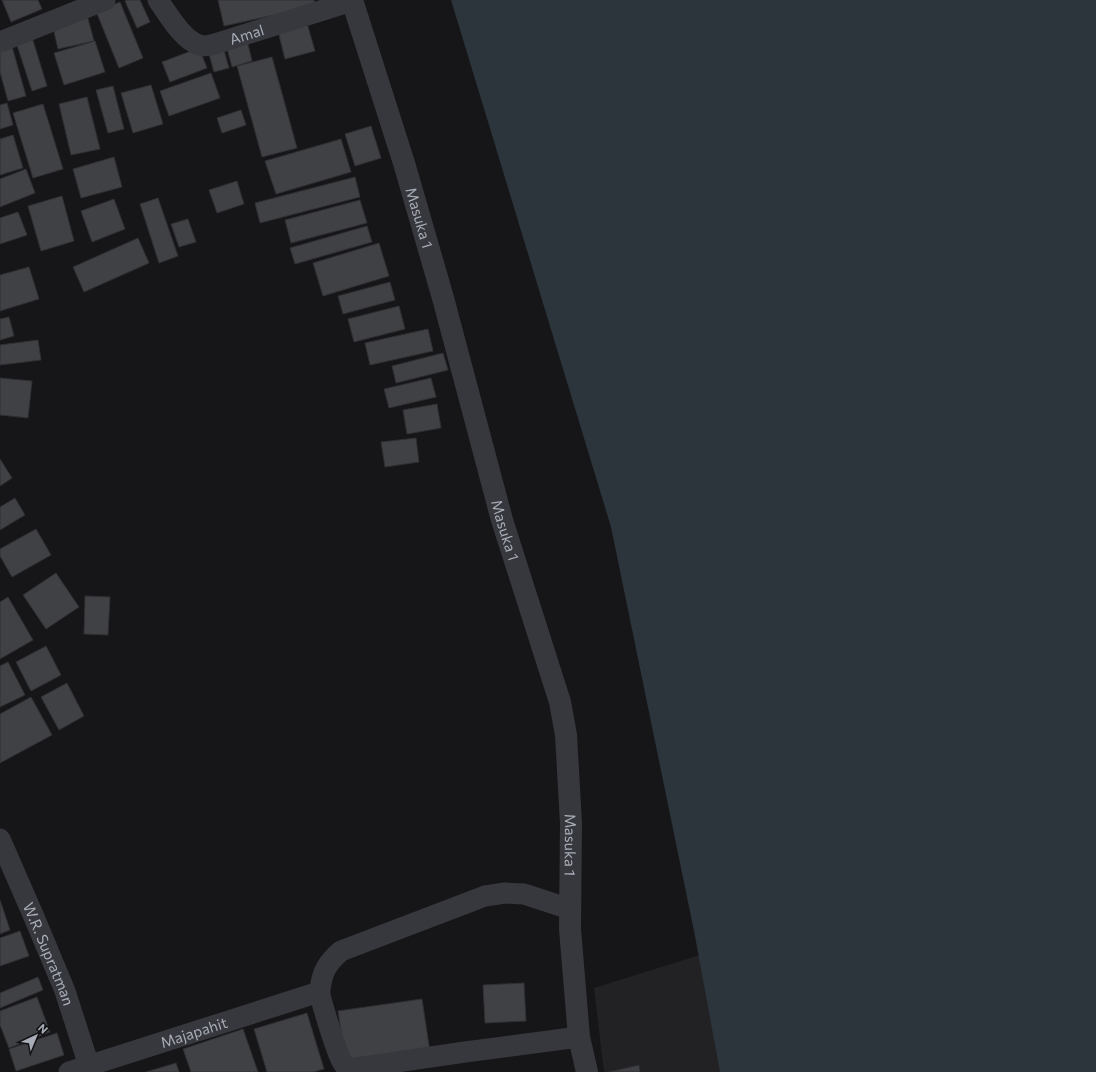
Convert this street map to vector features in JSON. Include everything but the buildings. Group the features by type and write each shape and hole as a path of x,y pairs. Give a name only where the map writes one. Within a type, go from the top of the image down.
{"street":[{"path":"0,42 105,0"},
{"name":"Amal","path":"158,0 179,30 192,42 200,45 218,43 352,0"},
{"name":"Masuka 1","path":"352,0 404,163 502,520 560,702 566,735 572,823 570,909 579,1036 587,1072"},
{"name":"W.R. Supratman","path":"0,839 65,991 90,1069"},
{"path":"570,909 524,894 505,893 485,896 341,951 330,960 323,973 319,992 338,1054 343,1064 347,1067 356,1068 579,1036"},
{"name":"Majapahit","path":"69,1072 90,1069 319,992"}],"shaded area":[{"path":"451,0 1096,0 1096,1072 720,1072 695,936 611,527"},
{"path":"815,919 866,1072 604,1072 594,988"}]}
